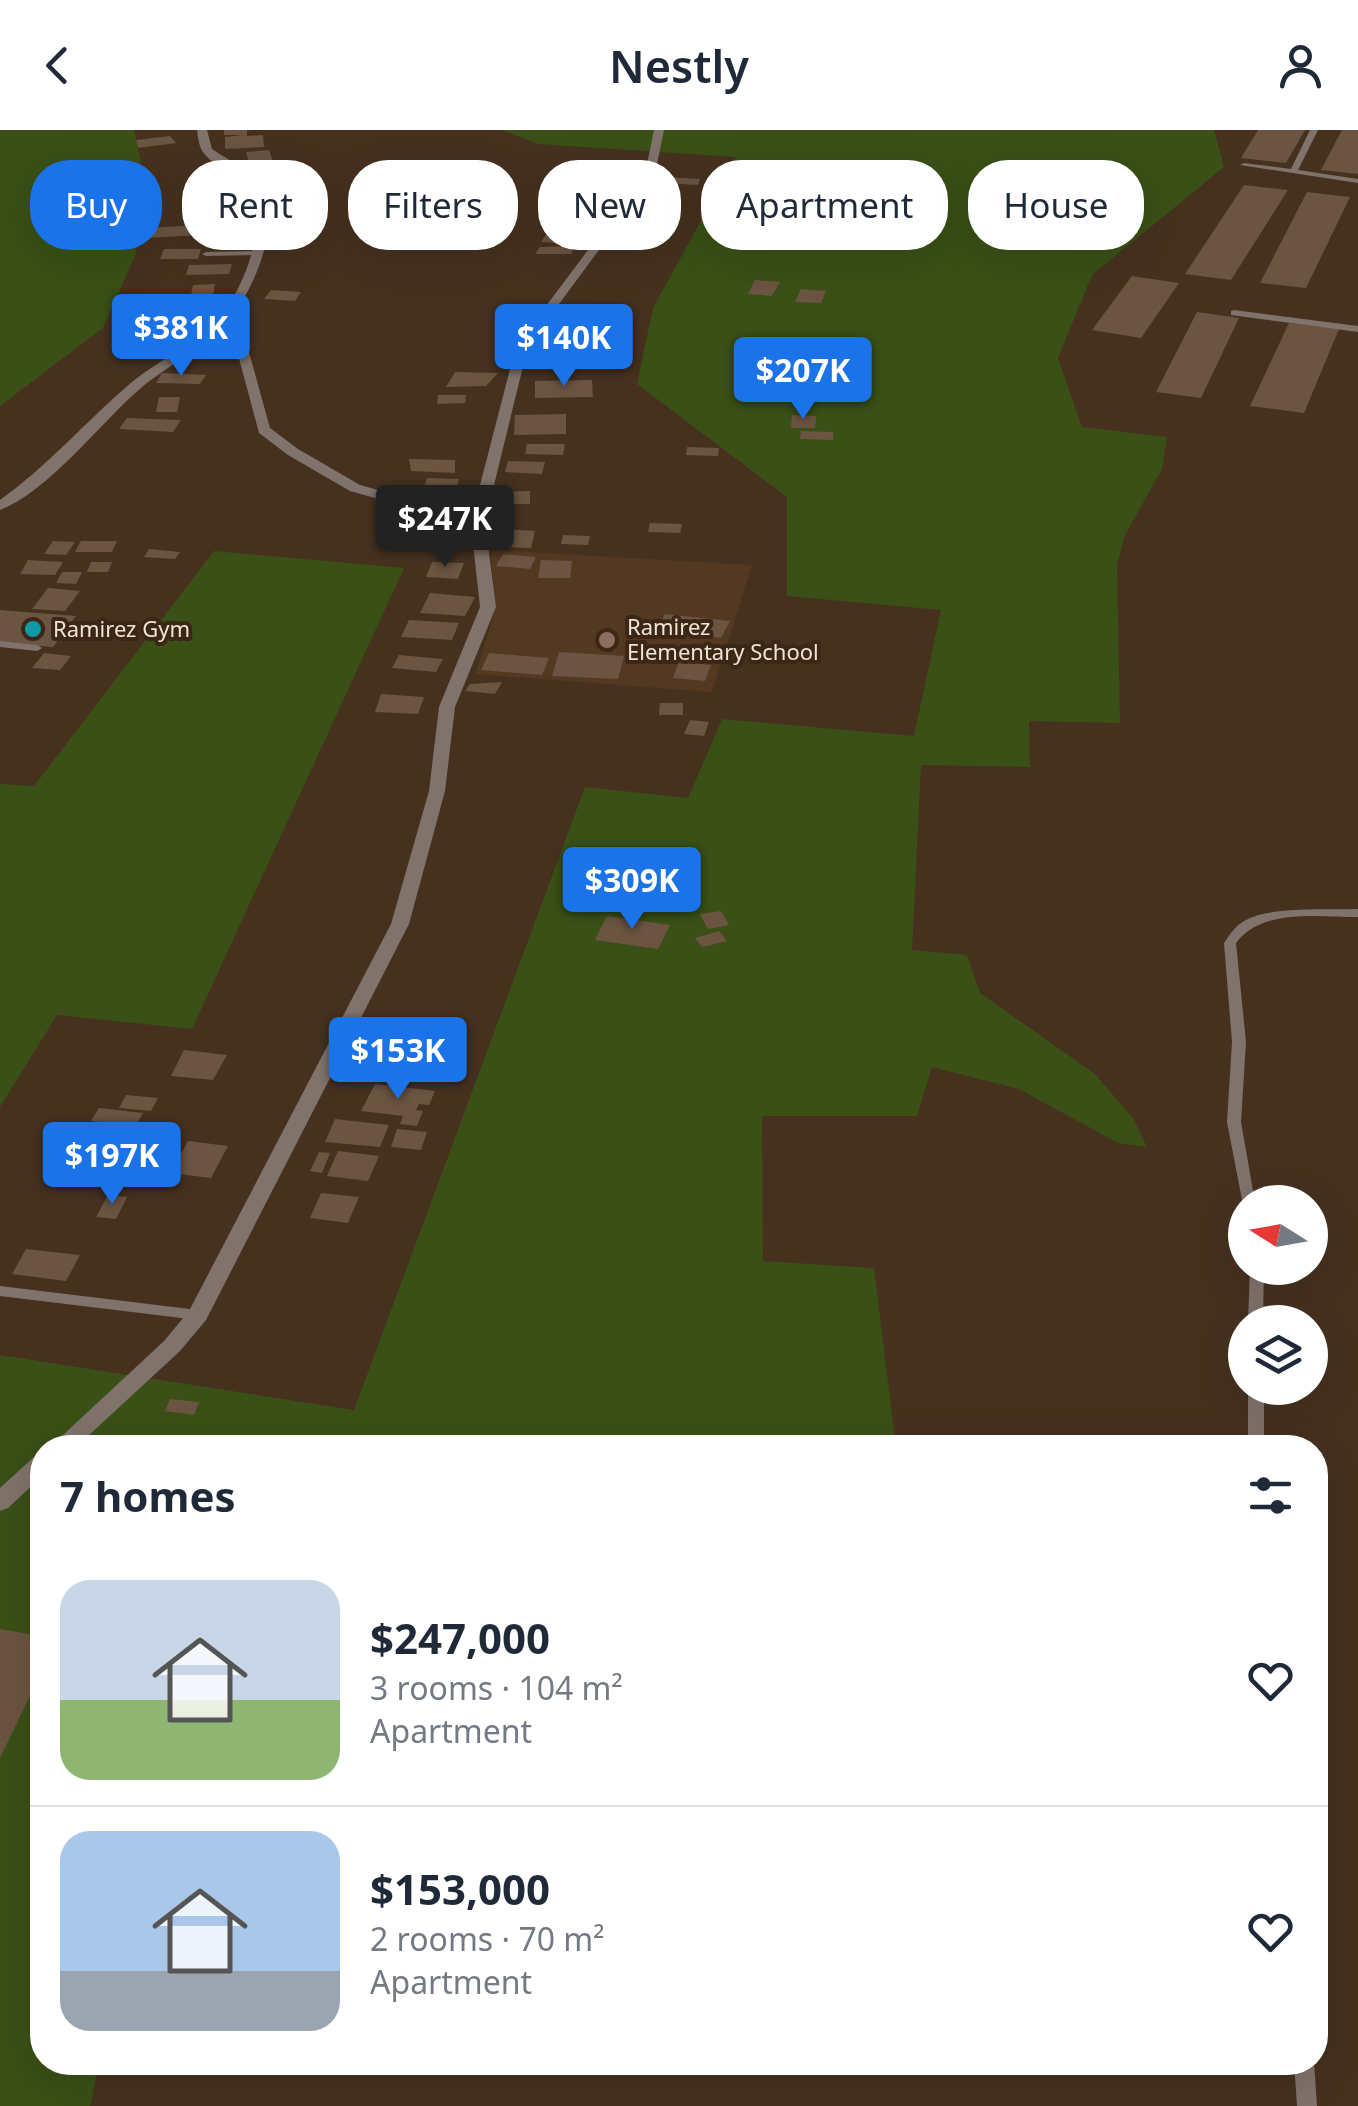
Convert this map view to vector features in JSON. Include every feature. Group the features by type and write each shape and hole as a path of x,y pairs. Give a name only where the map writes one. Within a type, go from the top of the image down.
{"street":[{"path":"0,506 47,472 140,382 213,333 233,312 257,253 262,216 254,182 207,150 202,130"},
{"path":"74,1435 172,1346 198,1315 400,924 437,791 447,707 488,607 478,522 522,346 650,174 659,130"},
{"path":"233,312 264,430 292,452 355,488 478,522"},
{"path":"0,1502 30,1474"}],"lane":[{"path":"1293,172 1314,130"},
{"path":"1244,166 1358,180"},
{"path":"206,254 257,253"},
{"path":"1234,313 1358,328"},
{"path":"0,644 37,648"},
{"path":"1245,1185 1234,1122 1240,1042 1230,944 1240,929 1254,920 1293,914 1358,913"},
{"path":"0,1291 198,1315"},
{"path":"1256,1405 1256,1435"},
{"path":"1305,2075 1307,2106"}],"shaded area":[{"name":"Ramirez Elementary School","path":"490,550 752,565 712,692 476,674 496,607"}],"green space":[{"path":"0,130 134,130 140,160 30,160 30,250 136,250 103,328 0,406"},
{"path":"502,130 1214,130 1224,167 1144,232 1144,160 968,160 968,250 1123,250 1092,275 1058,358 1082,427 1167,437 1162,469 1125,535 1117,564 1120,723 1029,721 1030,767 921,765 912,950 967,955 980,993 1095,1074 1133,1118 1147,1147 1118,1143 1019,1089 932,1067 917,1116 762,1116 763,1261 874,1268 895,1435 30,1435 30,2075 96,2075 90,2106 0,2106 0,1355 354,1410 585,787 688,798 722,719 914,736 941,610 787,596 787,497 637,384 653,308 701,221 701,250 948,250 948,160 734,160 736,157 538,144"},
{"path":"214,551 404,568 192,1029 57,1015 0,1107 0,784 34,786"}],"building":[{"path":"224,130 247,130 247,136 263,135 264,147 225,149 225,137 242,135 224,135"},
{"path":"1258,130 1305,130 1286,163 1241,158"},
{"path":"1342,130 1358,130 1358,174 1321,170"},
{"path":"170,136 176,143 138,148 136,140"},
{"path":"269,150 272,160 248,160 246,152"},
{"path":"681,178 700,179 698,185 681,184"},
{"path":"1244,185 1288,190 1231,280 1185,274"},
{"path":"1307,192 1350,197 1306,288 1260,283"},
{"path":"182,226 182,236 162,237 162,227"},
{"path":"164,249 201,250 198,259 160,259"},
{"path":"538,250 572,250 572,254 535,254"},
{"path":"232,264 229,274 186,275 189,265"},
{"path":"1132,276 1179,283 1141,338 1092,330"},
{"path":"755,280 780,282 772,296 748,294"},
{"path":"215,284 212,300 203,300 196,309 178,308 190,300 193,285"},
{"path":"801,289 826,291 821,303 795,302"},
{"path":"271,290 301,292 295,301 264,299"},
{"path":"1197,312 1239,318 1201,398 1156,392"},
{"path":"167,319 201,321 195,329 161,326"},
{"path":"1289,323 1339,329 1304,413 1250,406"},
{"path":"587,357 587,368 547,368 547,358"},
{"path":"455,372 498,373 486,386 446,387"},
{"path":"162,373 206,375 200,384 156,383"},
{"path":"592,380 593,397 535,398 535,381"},
{"path":"438,395 466,395 465,403 437,404"},
{"path":"159,397 180,397 177,412 156,412"},
{"path":"566,414 566,434 514,435 515,415"},
{"path":"792,415 816,416 815,428 791,428"},
{"path":"127,418 181,420 173,432 119,429"},
{"path":"801,431 833,432 833,440 800,439"},
{"path":"527,444 565,444 563,455 525,454"},
{"path":"687,447 719,448 718,456 686,455"},
{"path":"409,459 455,460 455,473 411,471"},
{"path":"508,461 545,462 542,474 505,472"},
{"path":"427,478 459,479 456,490 423,490"},
{"path":"530,491 530,504 496,504 497,492"},
{"path":"650,523 682,524 680,533 648,532"},
{"path":"502,529 535,531 531,548 496,547"},
{"path":"563,535 590,536 588,545 561,544"},
{"path":"53,541 75,542 66,555 44,554"},
{"path":"81,541 117,541 112,552 75,552"},
{"path":"149,549 180,552 175,559 144,557"},
{"path":"503,554 536,557 530,569 496,566"},
{"path":"28,560 63,562 55,575 20,574"},
{"path":"541,560 572,561 570,578 538,578"},
{"path":"91,562 112,562 108,572 87,572"},
{"path":"432,562 464,563 458,579 426,577"},
{"path":"62,572 82,572 76,584 56,583"},
{"path":"48,588 80,591 65,611 32,609"},
{"path":"430,593 475,597 465,616 420,613"},
{"name":"Ramirez Gym","path":"0,610 76,616 53,647 0,643"},
{"path":"665,614 730,621 721,638 656,631"},
{"path":"409,620 459,623 452,640 401,637"},
{"path":"559,652 624,656 618,679 552,676"},
{"path":"44,653 71,656 60,670 32,668"},
{"path":"489,653 549,658 542,675 481,670"},
{"path":"399,655 443,659 436,672 392,668"},
{"path":"679,662 711,665 705,681 673,678"},
{"path":"502,682 495,694 465,691 470,684"},
{"path":"381,694 424,697 418,714 375,712"},
{"path":"660,703 683,703 683,715 659,715"},
{"path":"690,720 709,722 704,736 684,734"},
{"path":"721,911 729,925 708,929 700,914"},
{"path":"607,916 670,925 658,949 595,940"},
{"path":"719,931 727,941 702,947 695,938"},
{"path":"184,1050 227,1055 213,1080 171,1076"},
{"path":"375,1084 435,1091 429,1105 419,1104 416,1110 423,1111 417,1126 400,1124 403,1116 361,1111"},
{"path":"126,1095 158,1098 151,1111 119,1108"},
{"path":"99,1108 143,1113 135,1127 91,1121"},
{"path":"335,1119 389,1125 380,1147 325,1142"},
{"path":"62,1122 110,1126 97,1154 48,1151"},
{"path":"397,1129 427,1132 421,1150 391,1147"},
{"path":"188,1141 228,1146 211,1178 170,1173"},
{"path":"338,1151 379,1156 368,1181 327,1176"},
{"path":"319,1152 330,1153 322,1173 310,1171"},
{"path":"321,1193 359,1197 348,1223 310,1218"},
{"path":"108,1195 127,1197 116,1219 96,1217"},
{"path":"26,1249 80,1255 66,1281 12,1274"},
{"path":"170,1399 199,1402 194,1415 165,1411"},
{"path":"0,1629 30,1634 30,1696 0,1758"}],"place":[{"name":"Ramirez Gym","path":"33,629"},
{"name":"Ramirez Elementary School","path":"607,640"}]}
